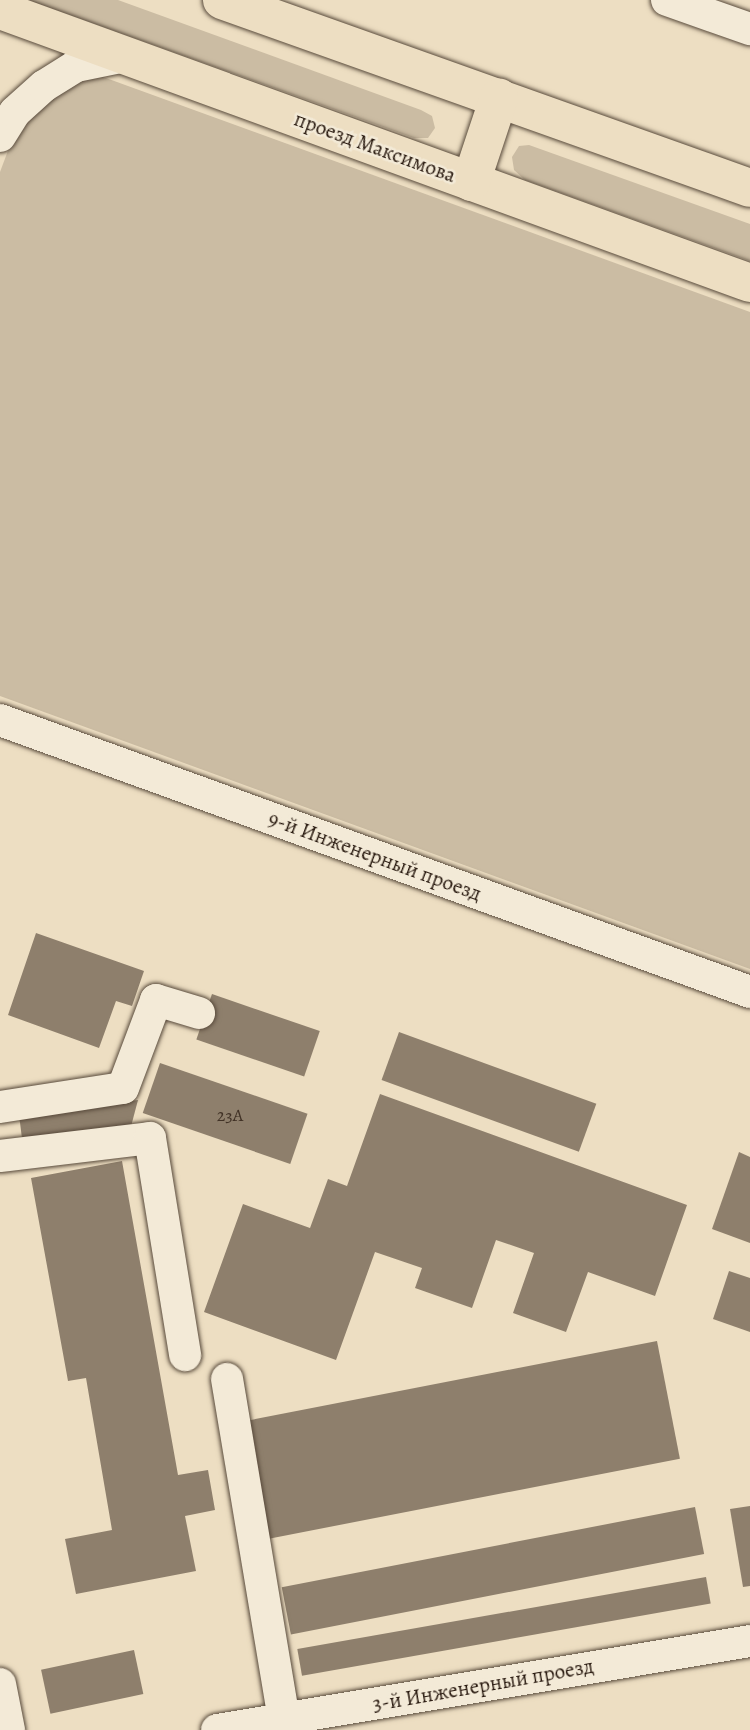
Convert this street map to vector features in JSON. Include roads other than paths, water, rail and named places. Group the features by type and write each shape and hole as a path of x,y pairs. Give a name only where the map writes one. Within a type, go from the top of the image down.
{"main road":[{"path":"222,0 750,188"},
{"name":"проезд Максимова","path":"0,10 750,283"},
{"path":"471,182 499,98"}],"street":[{"path":"667,0 750,30"},
{"path":"0,136 15,112 44,86 76,66 125,56"},
{"name":"9-й Инженерный проезд","path":"0,720 750,992"},
{"path":"0,1107 123,1088 156,1000 199,1013"},
{"path":"0,1156 150,1138 185,1355"},
{"path":"226,1379 284,1719"},
{"name":"3-й Инженерный проезд","path":"217,1730 750,1641"},
{"path":"0,1684 9,1730"}]}
